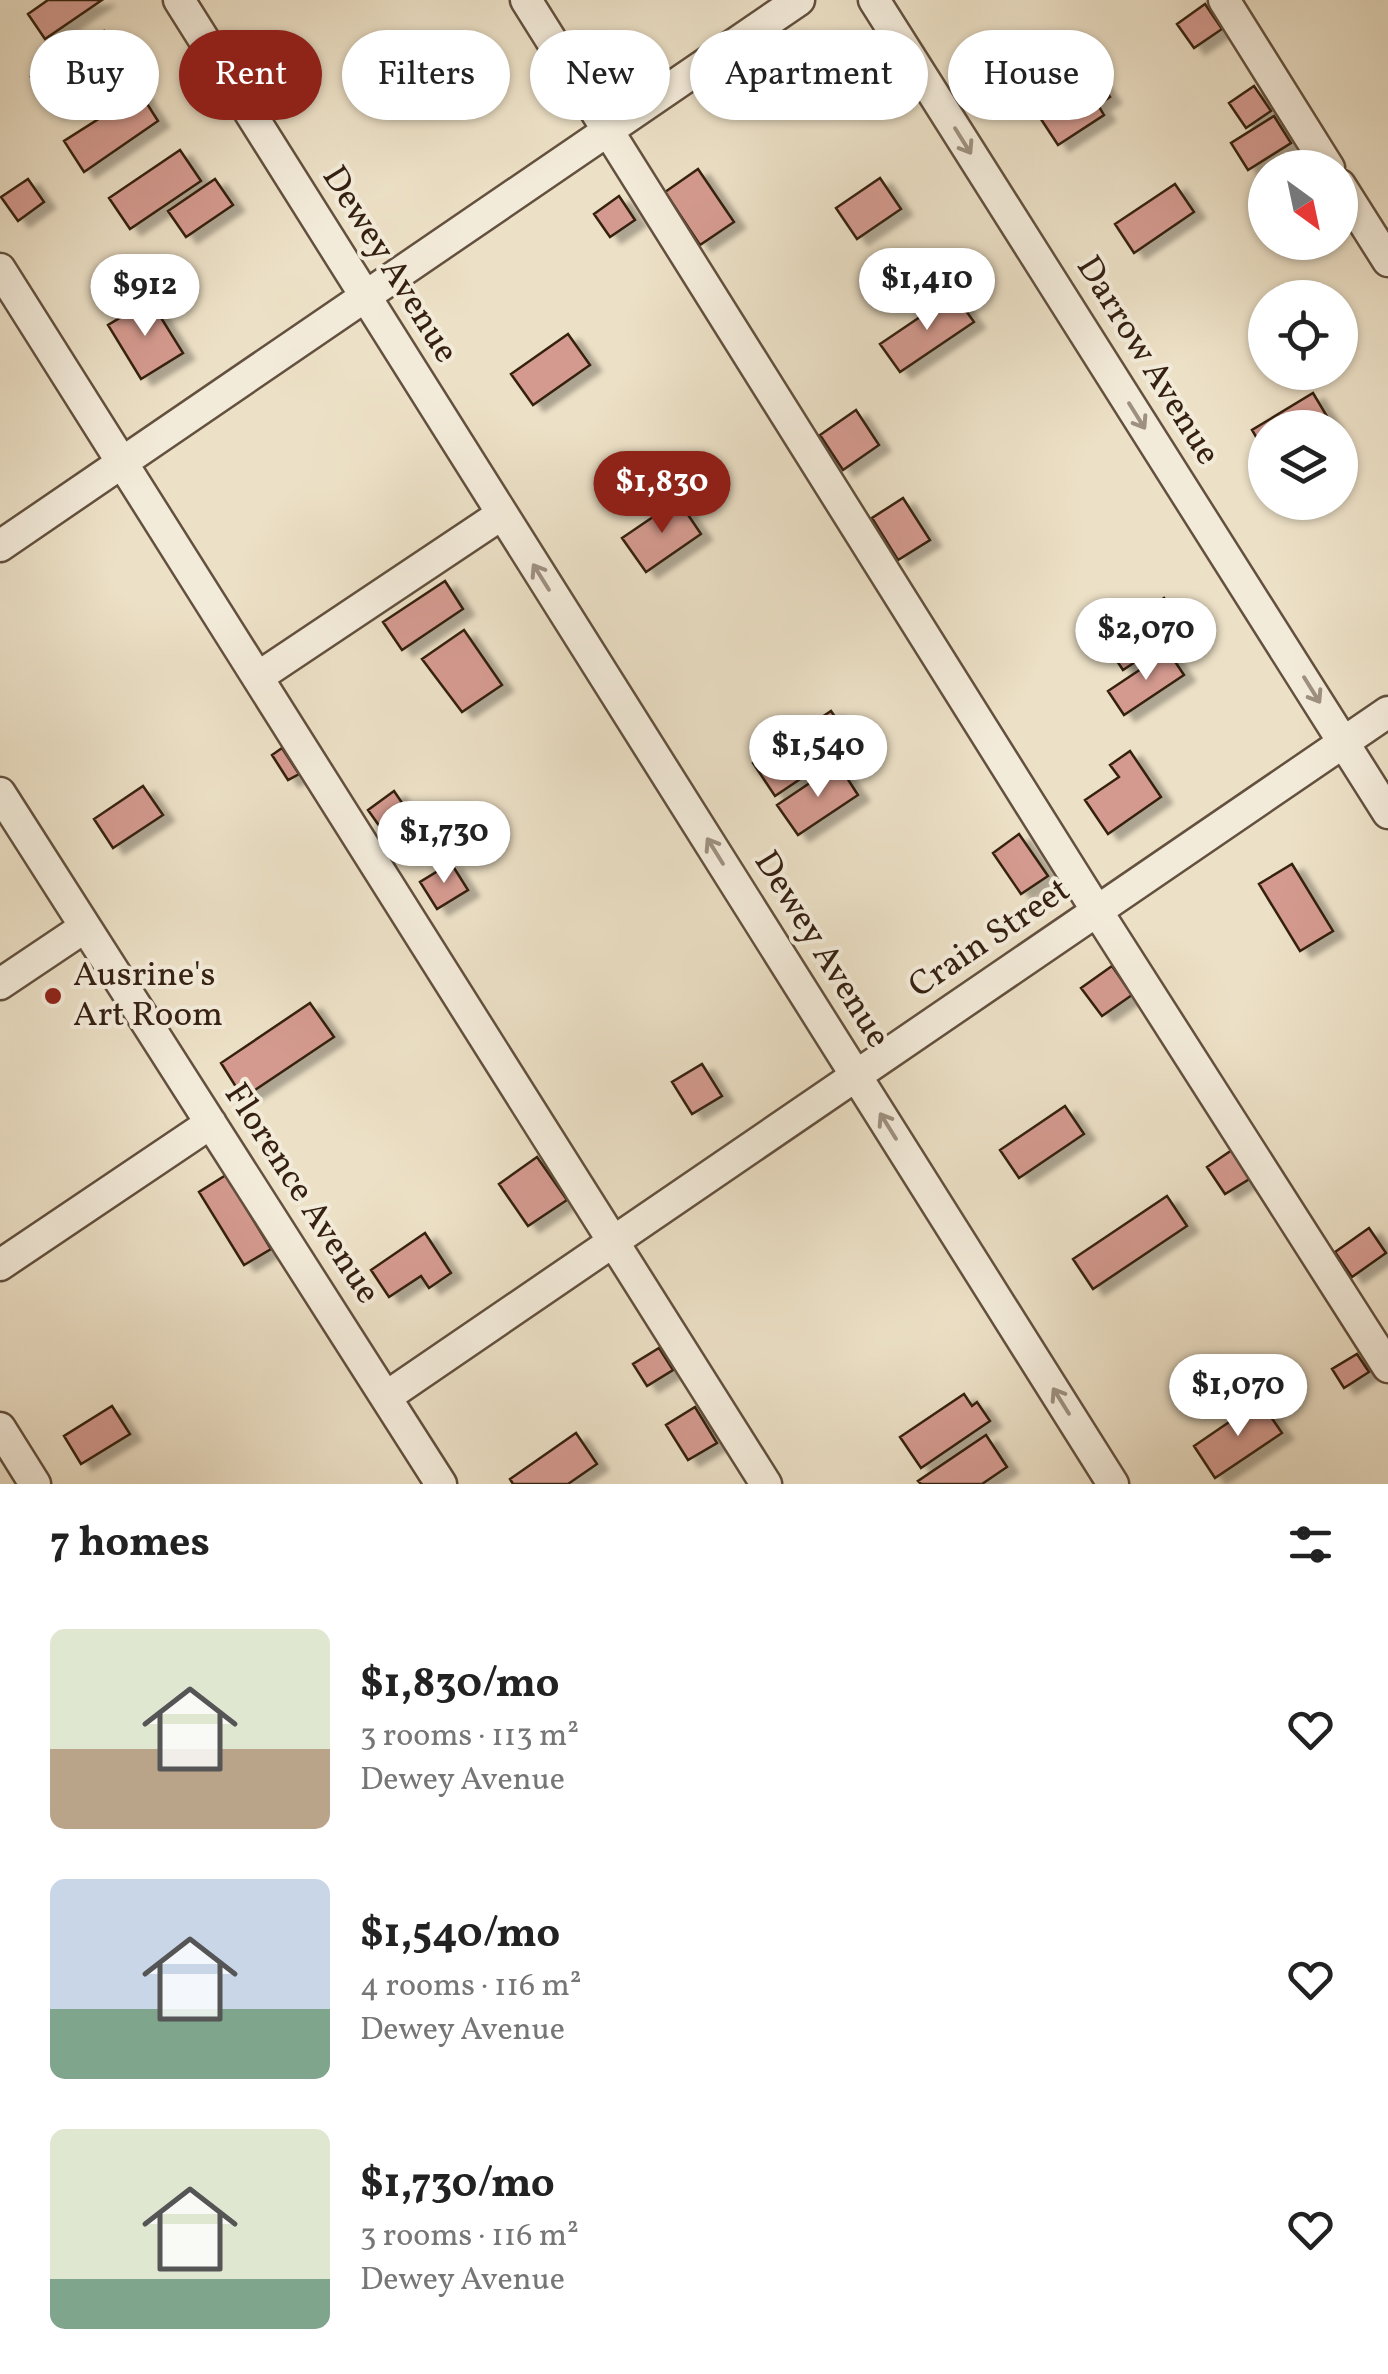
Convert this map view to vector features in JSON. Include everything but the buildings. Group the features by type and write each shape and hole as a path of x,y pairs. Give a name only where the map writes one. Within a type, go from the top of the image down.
{"street":[{"name":"Dewey Avenue","path":"178,0 1113,1484"},
{"path":"526,0 1388,1367"},
{"path":"0,546 798,0"},
{"name":"Darrow Avenue","path":"874,0 1388,814"},
{"path":"1224,0 1318,150"},
{"path":"1358,213 1388,261"},
{"path":"0,269 766,1484"},
{"path":"258,676 502,514"},
{"name":"Crain Street","path":"386,1397 1388,712"},
{"name":"Florence Avenue","path":"0,792 441,1484"},
{"path":"0,984 86,926"},
{"path":"0,1265 211,1124"},
{"path":"0,1428 36,1484"}],"place":[{"name":"Ausrine's Art Room","path":"53,996"}]}
